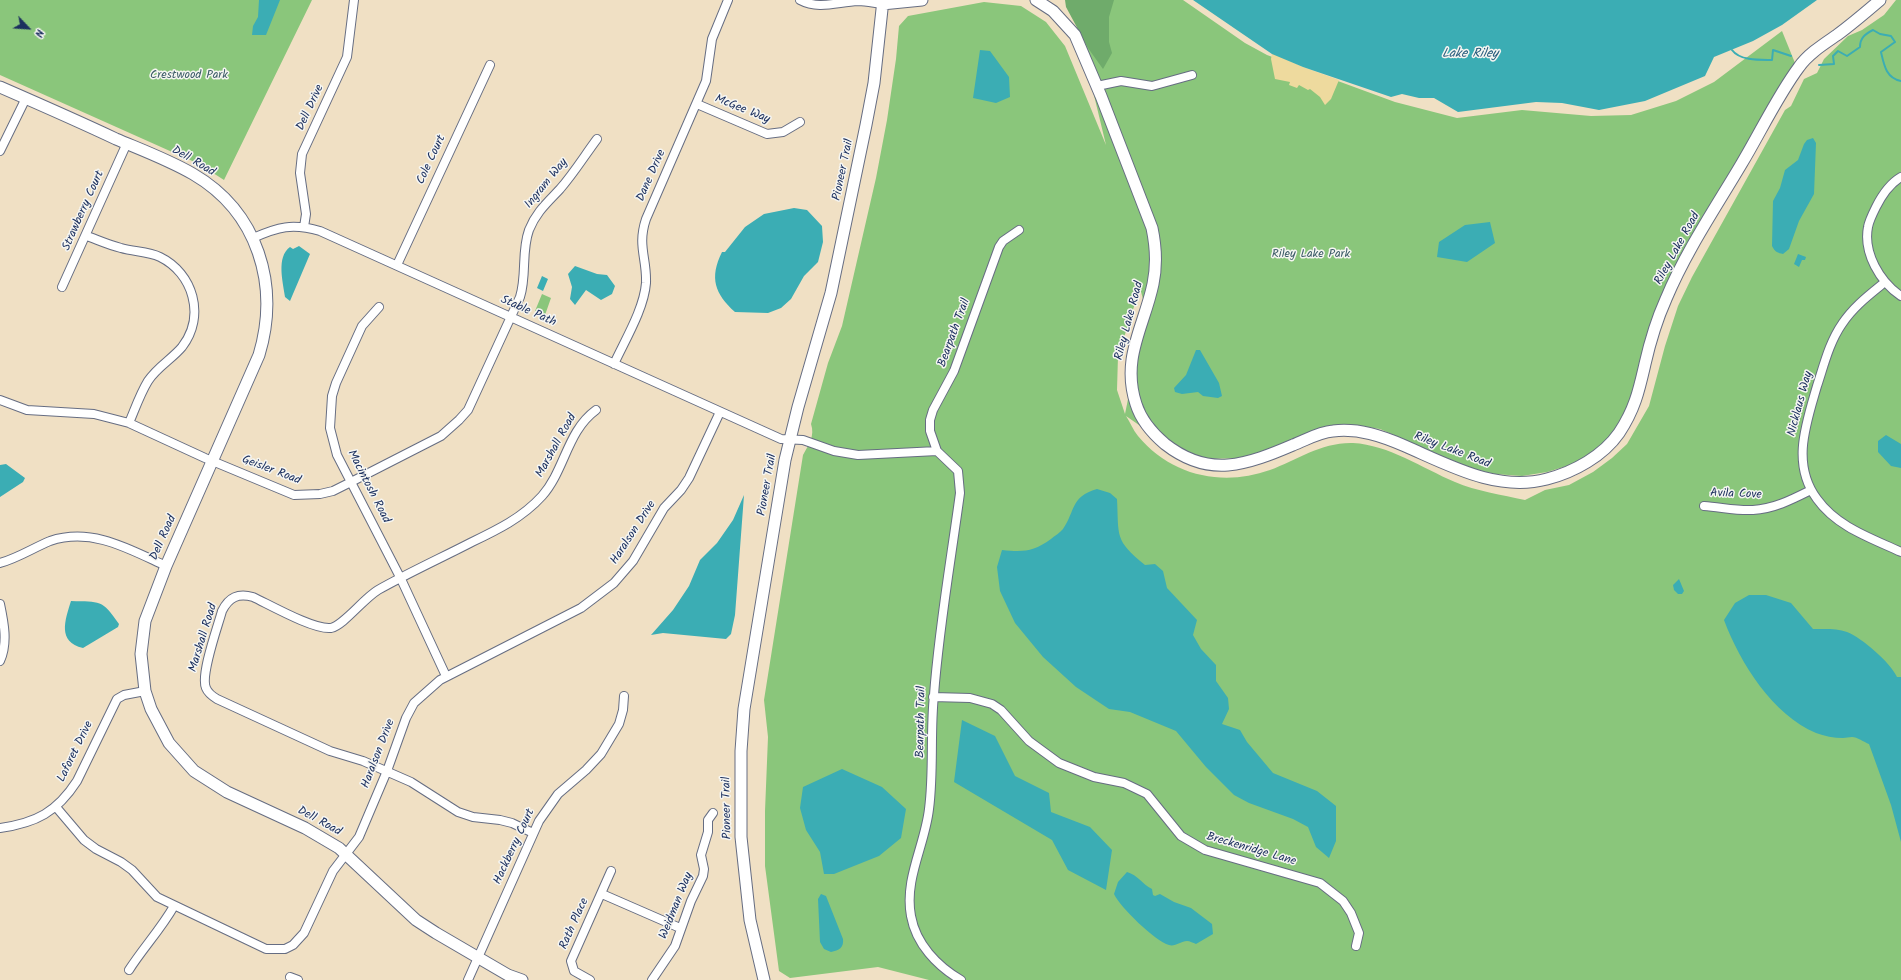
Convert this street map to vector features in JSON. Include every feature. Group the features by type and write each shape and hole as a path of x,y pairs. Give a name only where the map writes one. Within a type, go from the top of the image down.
{"street":[{"name":"Dell Drive","path":"304,227 306,214 300,173 302,154 347,57 354,0"},
{"name":"Dane Drive","path":"614,364 644,293 646,272 642,238 646,219 706,81 712,39 728,0"},
{"path":"800,0 819,5 859,1 883,2 922,0"},
{"name":"Riley Lake Road","path":"1036,0 1053,11 1075,35 1147,211 1156,246 1154,282 1135,341 1131,359 1130,376 1133,394 1138,410 1147,426 1159,439 1188,459 1206,464 1223,466 1241,464 1275,453 1329,431 1359,430 1390,440 1480,477 1507,482 1528,483 1548,479 1585,463 1602,451 1616,437 1636,402 1653,336 1666,299 1695,244 1782,94 1800,65 1880,0"},
{"name":"Pioneer Trail","path":"764,980 752,930 741,836 741,751 744,709 750,666 790,439 838,262 872,95 883,2"},
{"name":"Cole Court","path":"397,265 490,65"},
{"path":"1097,86 1121,81 1152,86 1192,75"},
{"name":"Dell Road","path":"0,87 178,166 209,185 234,209 253,238 260,256 266,288 268,316 265,336 253,370 166,566 150,608 142,637 141,654 145,691 151,708 168,743 194,771 227,792 311,831 339,848 416,920 510,977 522,980"},
{"path":"0,151 26,98"},
{"name":"McGee Way","path":"697,104 767,134 783,132 800,122"},
{"name":"Ingram Way","path":"510,317 523,288 526,242 535,218 542,206 560,189 596,139"},
{"name":"Strawberry Court","path":"62,287 87,236 127,143"},
{"path":"1901,177 1887,188 1879,200 1868,228 1871,257 1877,270 1885,282 1901,296"},
{"name":"Stable Path","path":"253,238 284,226 304,227 320,231 781,439 790,439"},
{"name":"Bearpath Trail","path":"961,980 940,966 924,948 916,933 911,917 909,900 910,883 923,840 929,812 933,764 933,697 960,494 958,471 938,451 930,430 933,410 954,371 999,246 1019,230"},
{"path":"87,236 121,248 159,256 179,270 186,280 193,297 195,316 188,339 181,348 162,364 147,381 129,423"},
{"name":"Nicklaus Way","path":"1885,282 1854,310 1842,324 1833,339 1826,356 1802,439 1804,470 1812,490 1826,510 1852,529 1901,552"},
{"name":"Macintosh Road","path":"380,307 362,326 336,383 332,396 330,428 337,455 401,579 446,676"},
{"name":"Geisler Road","path":"0,400 27,410 94,414 129,423 213,461 294,495 320,494 333,491 441,436 459,420 475,396 510,317"},
{"name":"Marshall Road","path":"533,833 512,823 473,817 458,812 411,782 363,761 330,751 217,699 206,688 204,681 222,611 227,602 234,596 244,594 315,626 332,628 343,621 374,593 501,528 530,508 553,481 581,424 596,410"},
{"name":"Haralson Drive","path":"56,807 84,840 96,849 121,862 132,870 157,897 266,949 284,949 293,945 304,933 333,871 359,837 387,771 406,718 414,703 431,686 446,676 581,608 614,583 633,561 664,508 681,490 689,478 720,412"},
{"path":"790,439 807,440 834,451 858,455 938,451"},
{"name":"Avila Cove","path":"1704,506 1737,510 1766,509 1812,490"},
{"path":"0,563 20,556 52,541 74,536 84,536 95,537 116,543 166,566"},
{"path":"0,604 5,631 0,662"},
{"name":"Laforet Drive","path":"0,828 31,821 56,807 70,793 77,781 117,699 124,694 145,691"},
{"name":"Hackberry Court","path":"468,980 533,833 551,802 601,754 619,724 623,710 624,696"},
{"name":"Breckenridge Lane","path":"933,697 970,698 992,704 1001,710 1029,741 1059,763 1094,777 1124,783 1147,794 1181,836 1205,850 1320,883 1343,901 1351,913 1359,933 1356,946"},
{"name":"Weidman Way","path":"652,980 675,946 680,928 703,876 704,868 701,855 708,832 708,820 713,813"},
{"name":"Rath Place","path":"590,980 574,971 571,961 611,871"},
{"path":"602,894 680,928"},
{"path":"129,970 174,906"},
{"path":"290,977 298,980"}],"green space":[{"name":"Crestwood Park","path":"0,0 312,0 224,180 199,164 0,75"},
{"path":"1065,0 1114,0 1109,17 1109,42 1112,53 1103,69 1088,48 1066,7"},
{"name":"Riley Lake Park","path":"1071,0 1183,0 1245,43 1267,55 1395,102 1457,118 1522,110 1591,116 1631,115 1676,101 1714,82 1782,31 1795,63 1678,261 1632,397 1623,419 1610,436 1595,451 1570,465 1547,472 1522,476 1495,474 1469,468 1380,429 1353,425 1319,428 1258,458 1188,459 1126,416 1136,434 1151,450 1166,461 1182,469 1199,474 1216,477 1252,475 1270,470 1320,448 1342,443 1353,443 1379,448 1472,488 1525,500 1545,490 1569,485 1593,472 1612,458 1627,444 1649,406 1665,346 1678,306 1692,277 1785,110 1791,106 1804,79 1817,73 1824,59 1848,36 1862,30 1884,15 1896,0 1901,0 1901,980 929,980 878,967 790,978 779,971 765,866 765,811 768,737 764,700 803,455 811,440 811,424 828,363 842,326 876,178 887,120 896,59 899,26 908,16 984,2 1021,6 1046,22 1065,46 1106,145","holes":["1140,288 1146,310 1125,414 1117,390 1118,356"]},
{"path":"542,294 551,298 545,315 535,311"}],"sand":[{"path":"1272,53 1303,67 1339,80 1331,99 1325,105 1320,97 1310,89 1308,90 1299,85 1297,88 1289,85 1290,82 1275,79 1271,59"}],"water":[{"path":"259,0 280,0 266,35 252,35 253,26 258,17"},
{"name":"Lake Riley","path":"1193,0 1817,0 1782,25 1753,41 1714,57 1705,76 1645,101 1599,110 1562,103 1536,102 1458,112 1434,98 1419,98 1402,94 1391,97 1303,67 1272,54"},
{"path":"980,50 990,51 1009,77 1010,97 996,103 973,98"},
{"path":"1813,138 1816,143 1814,194 1799,221 1789,249 1783,254 1775,251 1772,246 1773,201 1780,188 1785,170 1798,160 1807,140"},
{"path":"794,208 807,210 822,226 823,242 818,262 804,276 791,299 781,308 768,313 735,312 723,299 716,285 716,270 722,252 725,252 745,227 764,214"},
{"path":"1490,222 1495,243 1467,262 1437,257 1439,242 1465,225"},
{"path":"299,246 310,254 290,301 285,297 282,277 282,263 286,251 290,247 293,249"},
{"path":"1798,254 1806,257 1805,260 1802,260 1799,267 1794,264"},
{"path":"575,266 597,274 607,275 615,286 612,294 601,300 586,290 575,305 570,299 572,287 568,274"},
{"path":"542,276 548,279 543,291 537,288"},
{"path":"1196,350 1200,350 1219,383 1222,396 1218,398 1203,396 1198,392 1182,394 1175,392 1174,388 1186,375"},
{"path":"1886,435 1901,444 1901,468 1891,466 1878,452 1878,441"},
{"path":"6,464 25,478 23,482 0,497 0,465"},
{"path":"1097,489 1110,493 1117,499 1119,530 1123,543 1135,557 1145,565 1155,564 1163,571 1167,588 1197,620 1193,635 1201,649 1216,665 1216,681 1228,698 1229,709 1222,724 1240,730 1247,742 1273,773 1317,791 1336,806 1336,841 1329,858 1316,847 1308,827 1293,819 1249,803 1234,795 1206,767 1176,731 1130,712 1109,709 1076,687 1043,657 1015,623 1000,591 997,567 1002,550 1028,550 1045,543 1063,529 1078,500 1088,492"},
{"path":"744,495 735,615 731,634 726,639 663,633 651,635 673,610 689,586 700,560 717,543 733,520"},
{"path":"1679,579 1684,591 1682,594 1678,594 1674,590 1673,585"},
{"path":"1749,595 1766,595 1791,603 1813,629 1839,630 1853,635 1868,645 1882,658 1897,677 1901,677 1901,842 1891,805 1869,744 1854,737 1840,738 1822,735 1800,725 1772,701 1749,670 1739,653 1724,620 1735,603"},
{"path":"71,601 94,602 104,606 119,624 118,627 83,648 75,645 69,641 66,636 65,629 65,623"},
{"path":"962,720 995,736 1015,776 1049,793 1051,812 1090,827 1112,850 1106,890 1068,870 1052,840 954,782"},
{"path":"842,769 882,787 906,809 901,838 879,856 834,874 824,874 820,852 806,830 800,808 803,787"},
{"path":"1127,872 1134,875 1152,889 1153,895 1155,896 1160,894 1174,902 1191,908 1212,924 1213,934 1196,944 1187,941 1176,945 1169,945 1155,937 1130,915 1114,894 1118,882"},
{"path":"821,894 826,896 843,939 842,947 831,952 824,949 820,942 818,899"}],"waterway":[{"path":"1819,65 1834,64 1833,56 1838,51 1847,56 1860,47 1861,41 1864,37 1873,30 1880,34 1891,36 1895,42 1881,52 1886,70 1892,77 1901,81"},
{"path":"1732,50 1740,56 1756,60 1772,60 1773,50 1791,56"}]}
